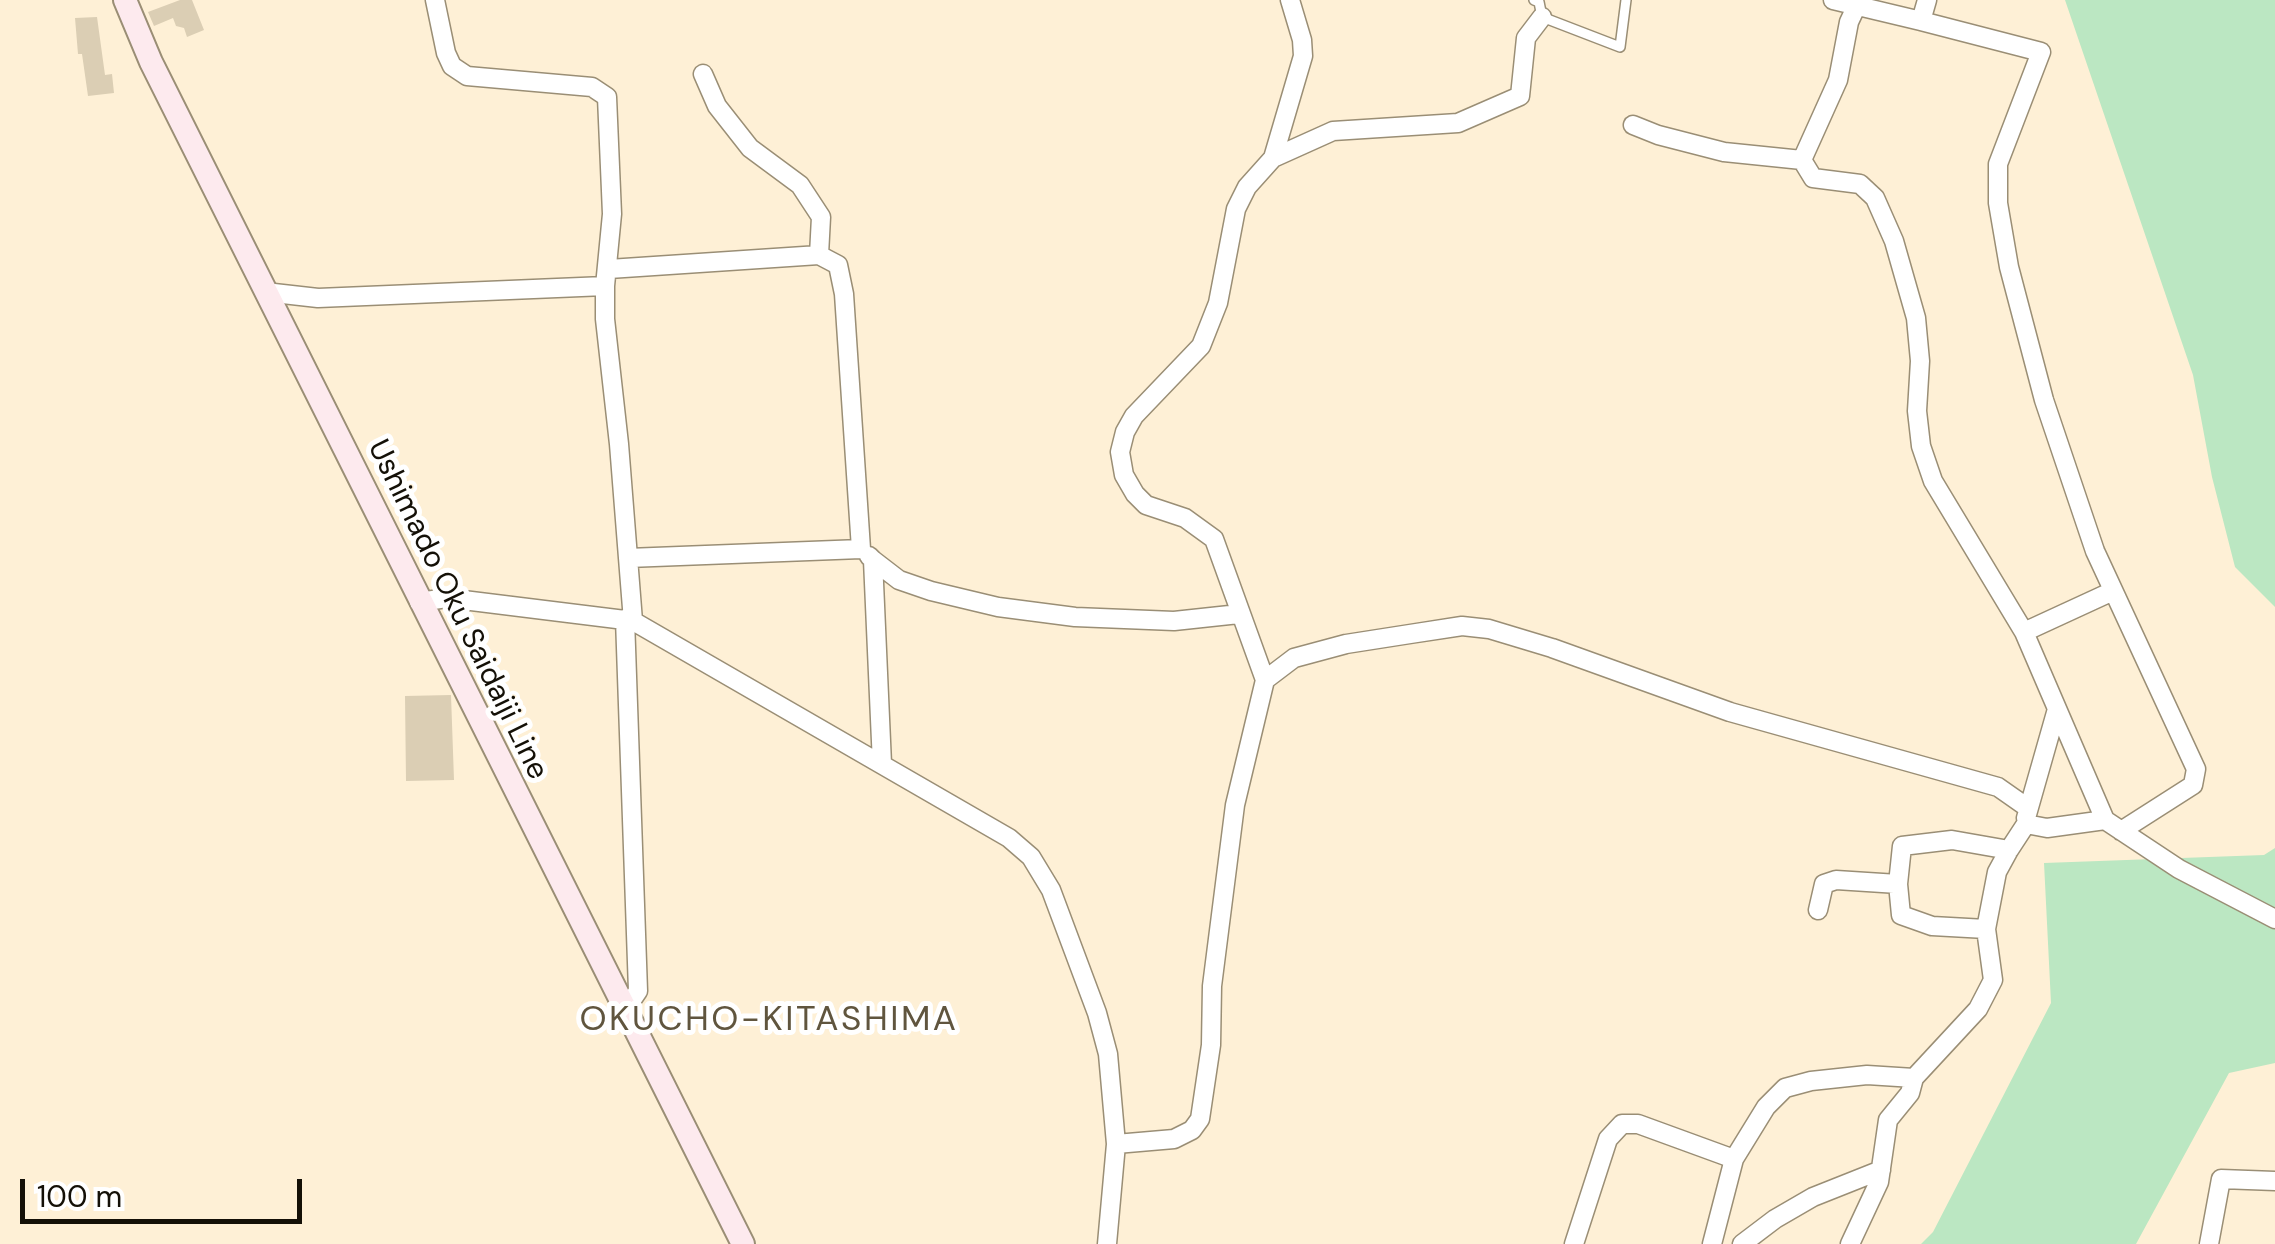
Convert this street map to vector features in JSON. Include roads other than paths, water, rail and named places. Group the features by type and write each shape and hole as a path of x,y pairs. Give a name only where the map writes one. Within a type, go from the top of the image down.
{"main road":[{"name":"Ushimado Oku Saidaiji Line","path":"125,0 150,62 743,1244"}],"street":[{"path":"435,0 446,53 452,66 467,76 592,87 607,97 612,214 607,278 628,558 638,991 625,1010"},
{"path":"1273,158 1303,56 1290,0"},
{"path":"1833,0 2041,52 1998,164 1998,203 2009,267 2044,400 2095,551 2196,769 2192,785 2121,831"},
{"path":"1921,20 1927,0"},
{"path":"1802,160 1838,80 1849,22 1856,7"},
{"path":"1116,1144 1174,1139 1192,1130 1200,1119 1211,1046 1212,986 1228,851 1265,680 1214,539 1185,518 1146,505 1135,494 1124,475 1120,452 1125,432 1134,416 1202,346 1218,302 1236,210 1246,188 1273,158 1333,131 1458,123 1520,96 1526,38 1538,9"},
{"path":"704,74 717,106 750,148 800,185 821,217 819,255"},
{"path":"1633,124 1658,135 1724,152 1802,160"},
{"path":"1802,160 1813,178 1860,184 1875,198 1894,241 1916,318 1920,446 1933,480 2024,632 2104,820 2179,868 2275,919"},
{"path":"265,292 318,298 607,278 819,255 838,265 844,294 867,554 882,764"},
{"path":"628,558 867,554 898,580 998,607 1075,617 1174,621 1240,614"},
{"path":"2024,632 2113,591"},
{"path":"419,602 447,598 629,620 1009,838 1031,857 1051,890 1097,1013 1108,1054 1116,1144 1107,1244"},
{"path":"1265,680 1294,658 1346,644 1462,626 1489,629 1730,712 1998,786 2027,816 2047,828 2104,820"},
{"path":"1850,1244 1879,1182 1888,1120 1910,1093 1914,1078 1978,1010 1993,980 1986,930 1997,872 2027,816 2057,708"},
{"path":"1986,930 1932,926 1901,914 1898,884 1902,846 1952,840 2009,850"},
{"path":"1818,910 1824,884 1836,880 1898,884"},
{"path":"1712,1244 1734,1159 1766,1107 1785,1088 1867,1075 1914,1078"},
{"path":"1574,1244 1608,1139 1622,1124 1638,1124 1734,1159"},
{"path":"1742,1244 1775,1218 1881,1170"},
{"path":"2209,1244 2221,1179 2275,1181"}],"lane":[{"path":"1538,9 1620,47 1626,0"}],"district":[{"name":"OKUCHO-KITASHIMA","path":"769,1021"}]}
